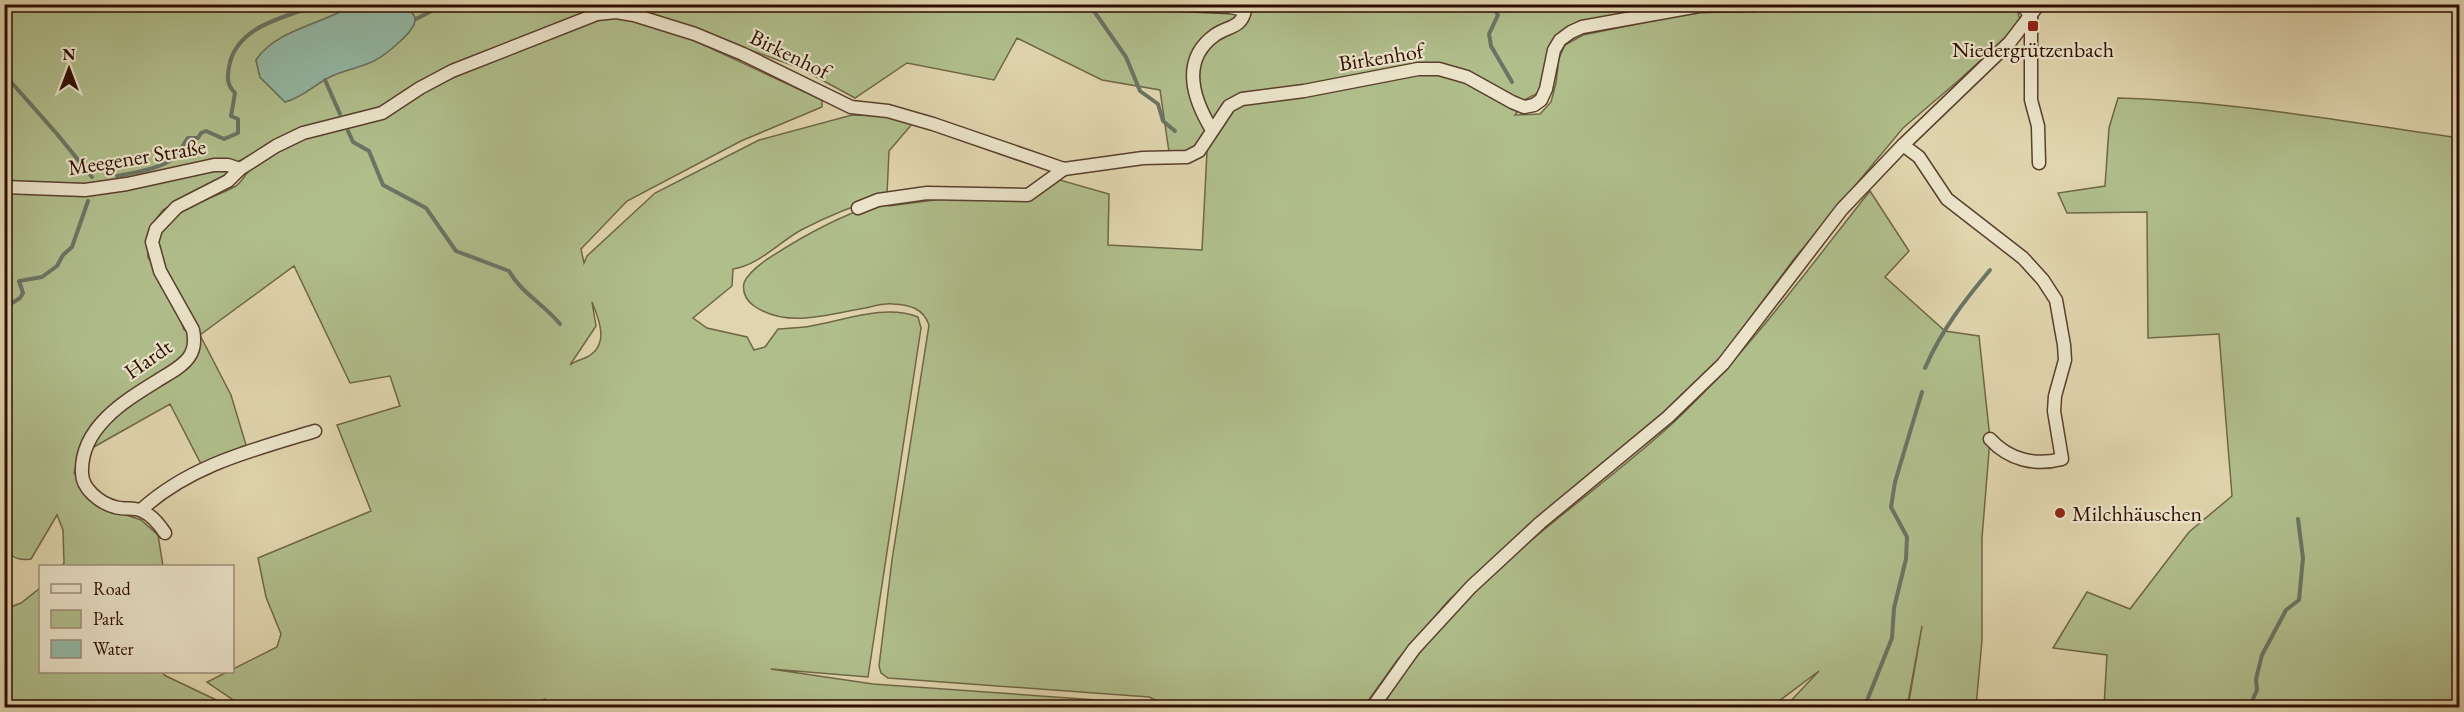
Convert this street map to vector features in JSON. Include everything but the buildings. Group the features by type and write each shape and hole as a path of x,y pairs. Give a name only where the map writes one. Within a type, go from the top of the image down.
{"street":[{"path":"1162,4 1230,7 1245,10 1244,18 1239,24 1217,33 1206,43 1197,54 1193,66 1196,101 1212,130"},
{"name":"Birkenhof","path":"240,169 276,146 303,133 382,113 420,88 452,71 597,14 616,12 649,19 695,34 743,54 851,107 888,111 933,124 1064,169 1143,158 1187,157 1199,151 1229,106 1242,99 1304,91 1418,69 1439,69 1467,77 1512,102 1524,106 1534,105 1541,100 1546,89 1554,50 1560,40 1582,27 1699,6 1762,4"},
{"path":"2022,4 2031,17 2031,100 2038,126 2039,163"},
{"path":"1372,708 1414,649 1471,586 1540,523 1668,417 1723,364 1842,209 1903,145 2010,42 2039,4"},
{"path":"1903,145 1918,157 1947,199 2023,258 2043,280 2056,300 2065,360 2055,396 2054,411 2062,459 2048,463 2025,461 1996,445 1990,439"},
{"name":"Meegener Straße","path":"4,187 85,190 127,184 214,165 228,165 240,169"},
{"name":"Hardt","path":"141,510 115,507 99,500 91,493 81,475 85,452 102,421 125,401 188,358 194,344 193,330 160,271 155,260 152,242 156,229 164,218 177,207 228,181 240,169"},
{"name":"Birkenhof","path":"858,208 878,200 927,193 1028,195 1064,169"},
{"path":"165,533 153,518 141,510 156,496 222,459 315,431"}],"green space":[{"path":"407,4 1136,4 1140,10 1145,4 2013,4 2020,20 2005,38 1903,128 1794,259 1715,365 1645,431 1535,520 1449,600 1398,659 1363,708 1171,707 1149,697 888,678 881,673 879,666 892,560 929,325 915,308 890,304 809,318 781,317 754,306 745,296 744,283 766,260 806,236 833,221 877,204 888,202 889,206 958,197 1030,201 1060,180 1109,194 1108,245 1202,250 1207,151 1169,152 1160,90 1102,80 1017,38 994,80 907,63 855,98 800,68 700,32 693,40 822,100 822,107 741,141 627,201 581,249 584,263 587,256 655,193 759,140 852,115 884,116 913,123 889,151 887,195 811,225 760,258 733,269 732,286 693,318 707,328 747,337 754,350 765,347 778,329 811,326 879,313 905,313 918,317 921,328 868,677 771,669 873,684 1153,704 1158,707 545,708 545,699 520,708 245,708 207,682 225,673 234,673 234,668 277,647 281,634 266,597 258,558 371,511 337,425 400,406 390,376 350,383 294,266 200,335 231,395 246,445 201,464 170,404 92,448 83,442 74,473 94,504 141,520 158,535 163,565 63,565 63,530 57,515 31,559 17,558 5,551 4,5 346,5 340,12 294,31 273,43 256,60 260,77 285,102 334,75 381,57 413,27 416,19","holes":["1750,5 1755,12 1696,12 1583,35 1565,45 1559,58 1551,102 1540,114 1515,115 1526,99 1546,89 1551,59 1558,44 1582,27 1699,6","299,130 307,138 270,155 251,169 236,186 180,211 162,226 159,240 160,256 174,291 199,334 184,330 178,313 148,257 147,239 152,224 163,210 226,176 239,161","592,302 600,324 601,339 594,352 570,365 596,326"]},
{"path":"2118,98 2246,108 2459,138 2459,707 2104,707 2107,655 2053,648 2087,592 2130,609 2189,532 2232,496 2219,334 2148,338 2147,212 2067,213 2058,193 2105,186 2109,128"},
{"path":"1870,191 1909,251 1885,277 1945,331 1979,336 1990,439 1982,538 1982,640 1976,707 1908,707 1922,626 1907,707 1785,707 1819,671 1771,707 1381,708 1430,639 1473,592 1510,558 1651,443 1726,369 1776,311"},
{"path":"39,589 39,673 162,673 231,707 5,707 5,609 21,603"}],"water":[{"path":"346,4 407,5 416,19 406,36 381,57 334,75 285,102 260,77 256,60 273,43 294,31 340,12"}],"waterway":[{"path":"117,176 149,169 172,160 188,138 198,138 206,131 224,139 238,133 238,119 231,116 235,93 230,87 228,78 234,53 242,41 265,24 322,4"},
{"path":"416,19 445,4"},
{"path":"1089,4 1126,57 1140,91 1158,104 1163,121 1175,131"},
{"path":"1491,4 1498,15 1489,34 1491,46 1512,82"},
{"path":"4,74 92,177"},
{"path":"325,80 340,114"},
{"path":"348,131 353,142 369,151 383,185 426,208 456,251 509,271 520,286 560,324"},
{"path":"4,308 20,298 23,293 19,281 42,277 57,266 63,255 72,247 88,201"},
{"path":"1925,368 1938,341 1990,270"},
{"path":"1864,708 1892,638 1894,608 1906,559 1907,537 1891,507 1895,482 1922,392"},
{"path":"2249,708 2257,690 2256,679 2262,655 2286,610 2299,600 2303,558 2298,519"}],"place":[{"name":"Niedergrützenbach","path":"2033,26"},
{"name":"Milchhäuschen","path":"2060,513"}]}
